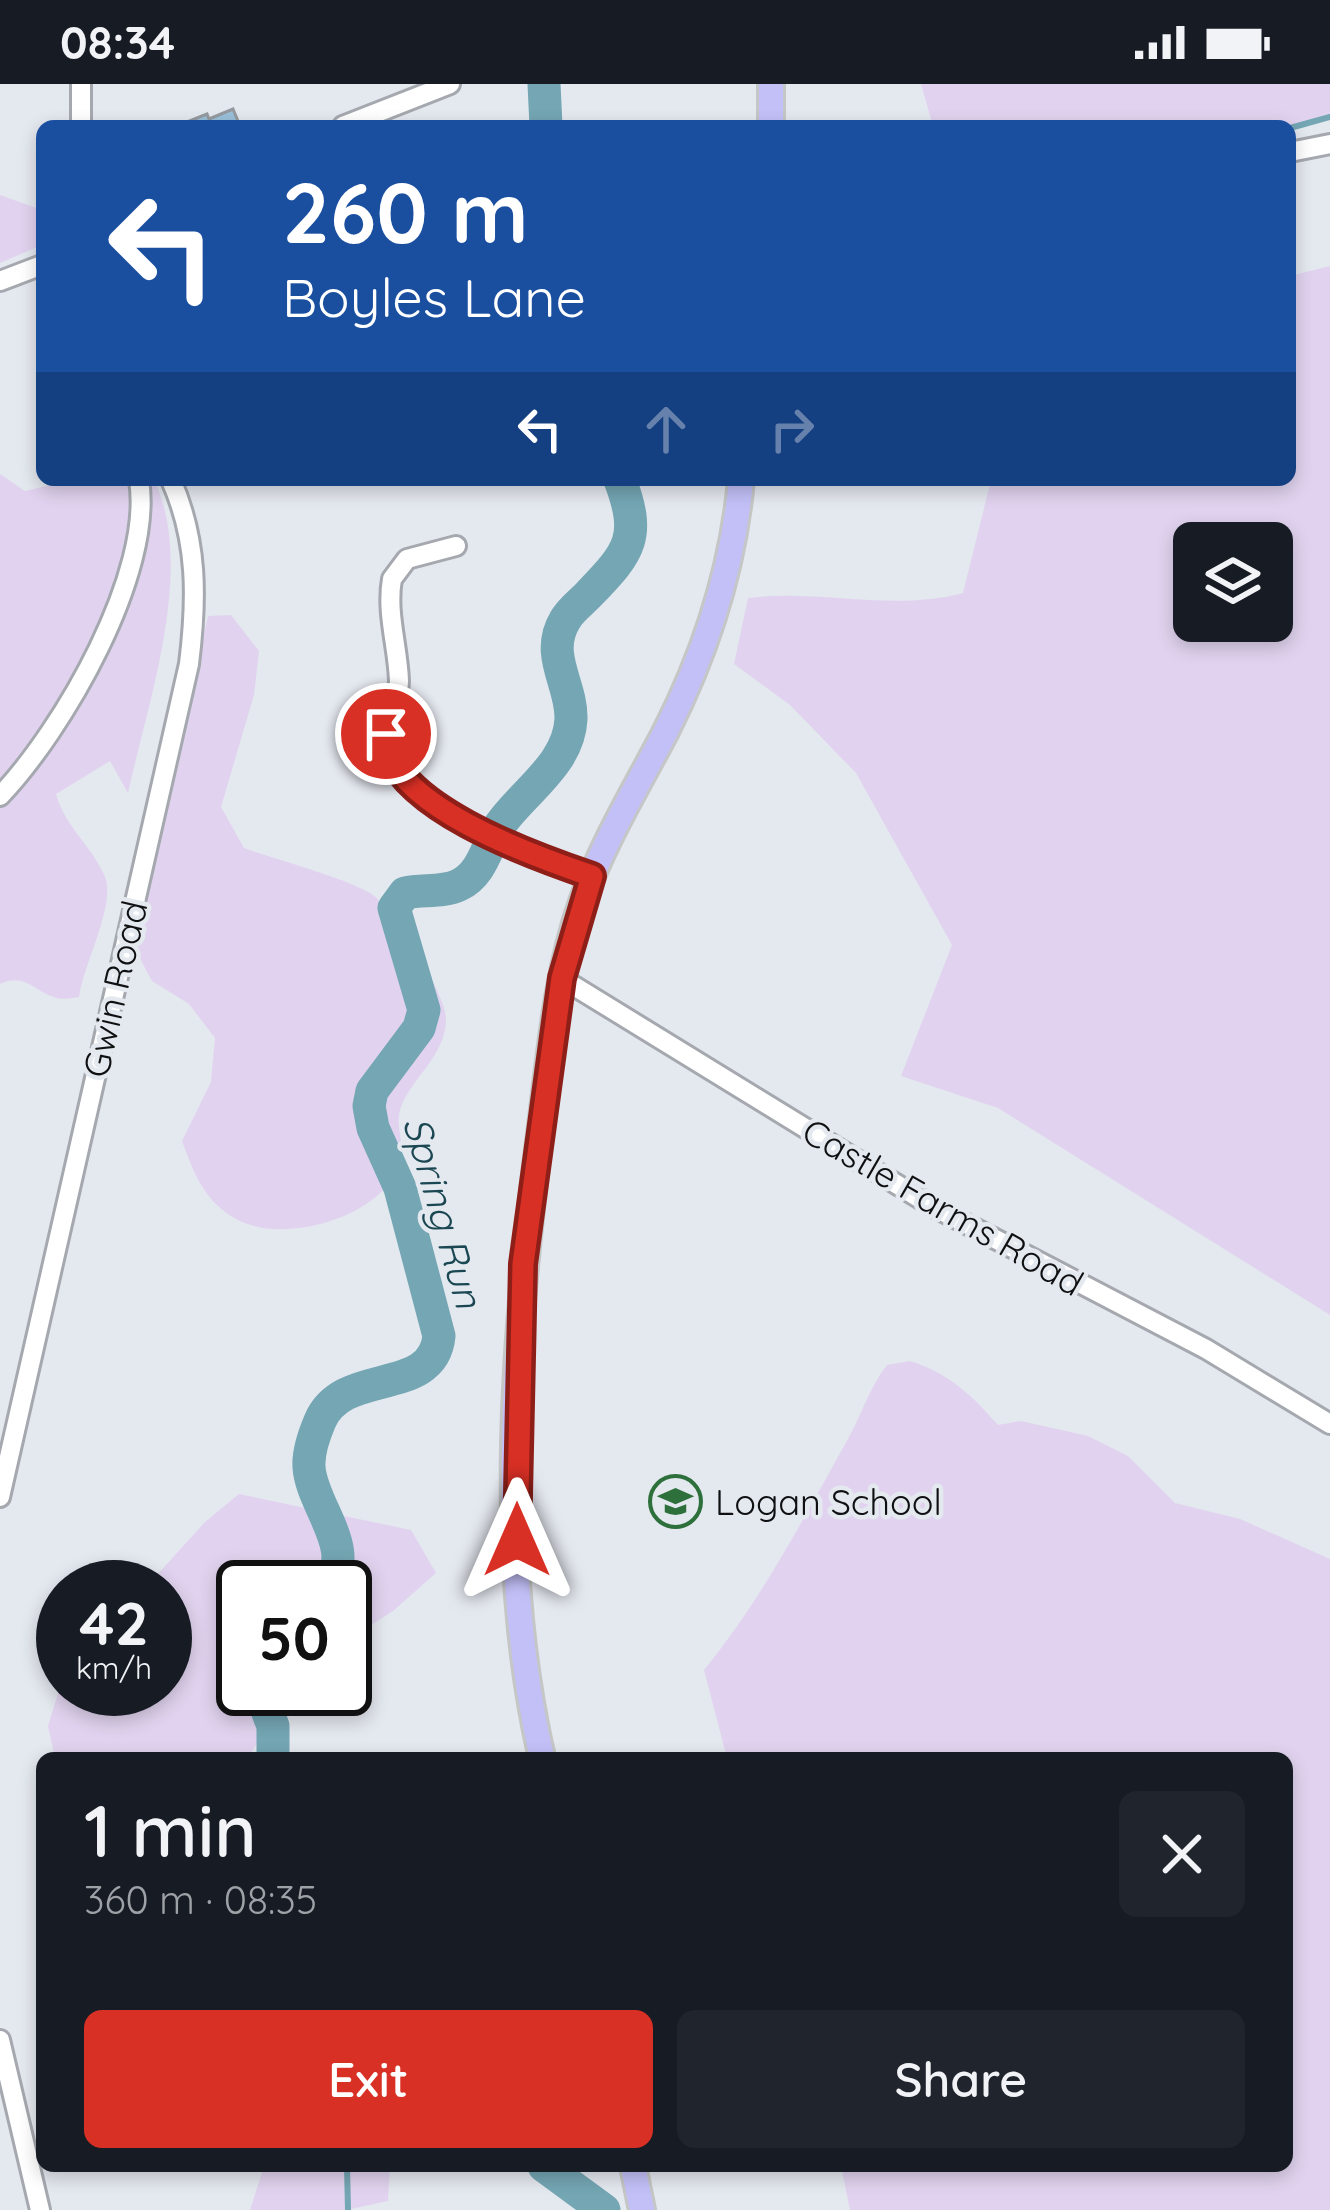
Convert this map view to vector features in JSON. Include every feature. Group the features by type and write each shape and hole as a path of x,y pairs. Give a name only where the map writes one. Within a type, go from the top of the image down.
{"main road":[{"path":"771,84 771,120"},
{"path":"541,1752 519,1603 518,1331 562,978 592,876 681,699 707,636 731,550 740,486"},
{"path":"634,2172 643,2210"}],"street":[{"path":"81,84 81,120"},
{"path":"358,120 450,84"},
{"path":"1296,151 1330,144"},
{"path":"0,281 36,267"},
{"path":"0,796 61,718 115,608 142,516 140,486"},
{"name":"Gwin Road","path":"0,1498 189,664 196,588 193,552 173,486"},
{"path":"456,546 407,559 392,579 399,695 386,746 393,765 411,789 545,860 592,876"},
{"name":"Castle Farms Road","path":"562,978 932,1206 1206,1349 1330,1424"},
{"path":"0,2039 40,2210"}],"shaded area":[{"path":"921,84 1330,84 1330,119 1296,129 1296,120 931,120"},
{"path":"0,195 36,208 36,248 0,263"},
{"path":"1330,266 1330,1315 998,1108 901,1076 952,945 856,773 790,705 734,664 748,598 937,598 963,593 990,486 1296,486 1296,274"},
{"path":"0,474 25,491 46,486 156,486 166,515 170,593 128,793 110,761 56,794 100,866 107,889 103,919 79,997 60,999 17,980 0,984"},
{"path":"231,615 259,651 254,695 221,807 244,848 347,882 382,903 428,973 446,1019 441,1044 401,1107 401,1160 387,1186 348,1214 298,1228 250,1225 221,1209 200,1183 182,1141 211,1082 215,1038 189,1004 152,981 132,944 208,616"},
{"path":"910,1361 936,1372 958,1386 998,1425 1021,1421 1088,1436 1128,1456 1175,1503 1240,1519 1330,1559 1330,2210 850,2210 842,2172 1293,2172 1293,1752 725,1752 704,1670 781,1558 887,1365"},
{"path":"239,1494 411,1530 436,1573 372,1625 372,1560 216,1560 216,1716 276,1716 251,1752 54,1752 48,1726 51,1716 192,1716 192,1560 171,1560"},
{"path":"262,2172 390,2172 388,2201 346,2210 250,2210"}],"building":[{"path":"233,109 238,120 192,120 207,114 209,119"}],"waterway":[{"name":"Spring Run","path":"544,84 546,120"},
{"path":"1296,126 1330,117"},
{"name":"Spring Run","path":"338,1560 309,1467 320,1421 331,1404 347,1393 421,1368 433,1355 439,1336 400,1188 373,1128 369,1106 372,1091 419,1028 424,1010 394,908 405,893 446,889 467,880 500,825 562,750 571,719 558,657 559,633 570,613 623,554 631,529 622,486"},
{"name":"Spring Run","path":"269,1716 273,1752"},
{"path":"347,2172 348,2210"},
{"name":"Spring Run","path":"552,2172 604,2210"}],"place":[{"name":"Logan School","path":"676,1502"}],"route":[{"path":"386,734 393,765 411,789 545,860 592,876 562,978 523,1264 517,1540"}]}
